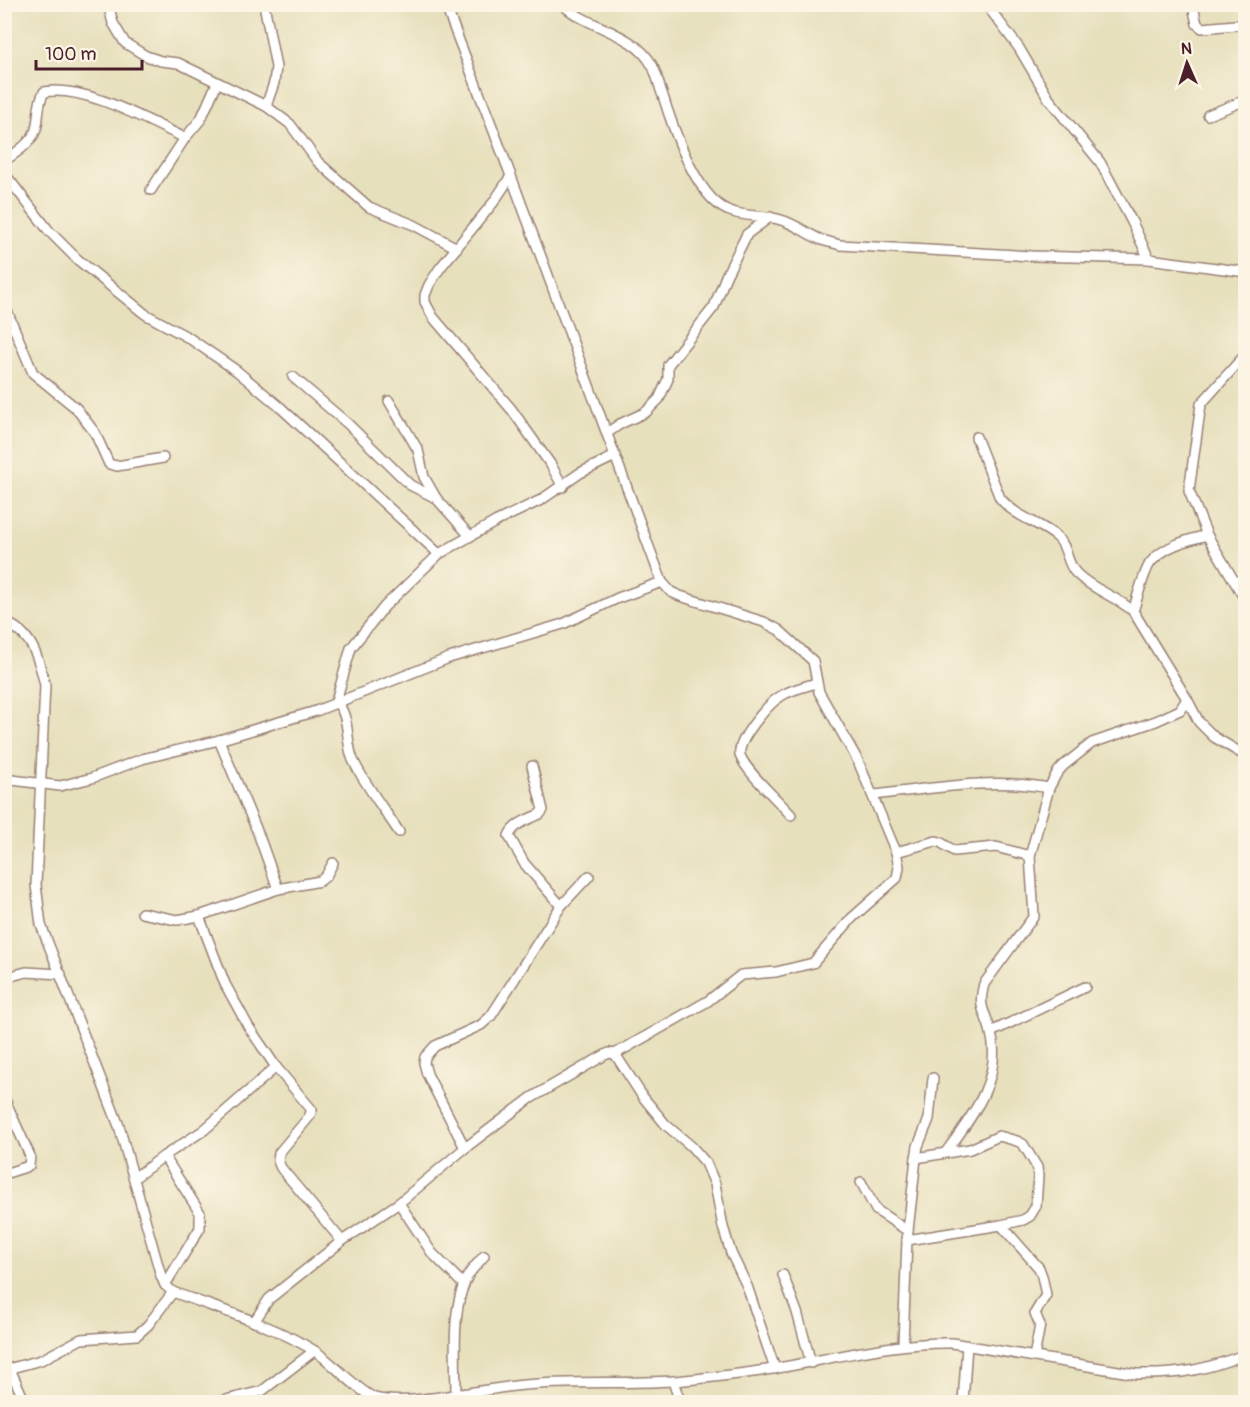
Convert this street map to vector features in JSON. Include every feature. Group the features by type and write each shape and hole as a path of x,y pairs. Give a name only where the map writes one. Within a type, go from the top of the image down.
{"street":[{"path":"5,11 9,4"},
{"path":"108,4 113,23 125,43 146,56 178,63 266,106 290,124 318,162 369,207 414,225 457,248"},
{"path":"264,4 276,68 274,83 266,106"},
{"path":"254,1322 269,1299 342,1241 399,1203 465,1148 531,1098 603,1056 609,1053 615,1054 708,1001 741,975 776,972 813,963 852,918 897,878 899,867 896,852 858,761 819,692 813,662 779,630 746,616 680,597 671,592 662,582 445,4"},
{"path":"562,4 572,13 636,46 652,65 685,156 702,186 717,203 727,210 787,222 821,240 840,245 1032,256 1149,259 1245,272"},
{"path":"986,4 1019,48 1049,99 1100,162 1149,259"},
{"path":"1193,6 1197,24 1202,28 1245,24"},
{"path":"151,190 185,138 201,119 217,83"},
{"path":"4,162 24,147 37,129 44,92 56,89 77,92 127,111 185,138"},
{"path":"1208,115 1245,100"},
{"path":"4,173 49,231 77,259 145,314 189,339 237,371 280,407 439,555"},
{"path":"511,176 429,285 425,302 433,317 512,410 551,465 563,487"},
{"path":"607,433 646,412 659,399 668,379 668,365 714,307 726,276 747,234 770,217"},
{"path":"4,304 33,373 76,408 95,433 109,464 117,466 164,458"},
{"path":"1245,354 1201,404 1189,491 1207,536 1245,602"},
{"path":"293,377 348,423 410,485 436,498"},
{"path":"389,401 418,450 424,477 436,498 470,536"},
{"path":"976,437 1000,498 1006,506 1055,535 1062,541 1073,570 1133,611 1199,722 1206,731 1245,756"},
{"path":"336,701 351,648 385,606 439,555 563,487 580,473 615,456"},
{"path":"1133,611 1151,562 1184,541 1207,536"},
{"path":"4,779 60,786 70,784 142,759 219,740 316,711 336,701 449,658 563,624 618,598 662,582"},
{"path":"4,622 25,633 36,655 45,685 36,885 41,925 119,1126 161,1275 169,1288 279,1331 314,1351 375,1400 413,1401 523,1385 673,1381 775,1369 903,1345 926,1343 967,1346 1136,1374 1167,1374 1201,1370 1245,1354"},
{"path":"791,815 744,764 740,748 743,739 774,701 790,691 816,683"},
{"path":"946,1152 985,1094 994,1050 991,1032 981,1007 981,996 984,984 1034,916 1030,856 1049,788 1063,766 1092,743 1180,710 1187,699"},
{"path":"336,701 343,709 346,718 348,742 359,772 399,832"},
{"path":"219,740 258,832 278,889"},
{"path":"532,766 543,810 540,814 515,826 509,836 524,863 561,906"},
{"path":"873,795 998,782 1049,788"},
{"path":"896,852 936,841 954,851 996,847 1030,856"},
{"path":"142,913 177,920 199,916 278,889 320,881 326,876 333,863"},
{"path":"465,1148 427,1074 425,1057 435,1046 481,1025 491,1016 561,906 589,876"},
{"path":"199,916 225,984 248,1026 276,1067 312,1110 309,1117 279,1153 278,1161 281,1168 342,1241"},
{"path":"4,978 26,972 61,974"},
{"path":"991,1032 1085,987"},
{"path":"615,1054 643,1097 666,1125 691,1146 706,1163 715,1184 725,1235 747,1286 775,1369"},
{"path":"135,1179 164,1156 204,1130 276,1067"},
{"path":"903,1345 908,1236 916,1158 918,1146 929,1119 933,1078"},
{"path":"4,1098 31,1161 29,1166 4,1174"},
{"path":"861,1182 876,1210 908,1236 1001,1225 1023,1220 1030,1216 1036,1206 1037,1167 1023,1144 1017,1141 999,1136 970,1149 916,1158"},
{"path":"25,1402 7,1369 41,1360 81,1339 137,1335 148,1325 169,1288 201,1222 200,1213 164,1156"},
{"path":"399,1203 432,1253 464,1285"},
{"path":"1001,1225 1039,1268 1042,1276 1046,1295 1035,1312 1040,1325 1034,1357"},
{"path":"456,1395 457,1321 464,1285 484,1256"},
{"path":"783,1275 797,1312 811,1363"},
{"path":"963,1402 967,1346"},
{"path":"218,1402 262,1391 314,1351"},
{"path":"673,1381 680,1402"}]}
